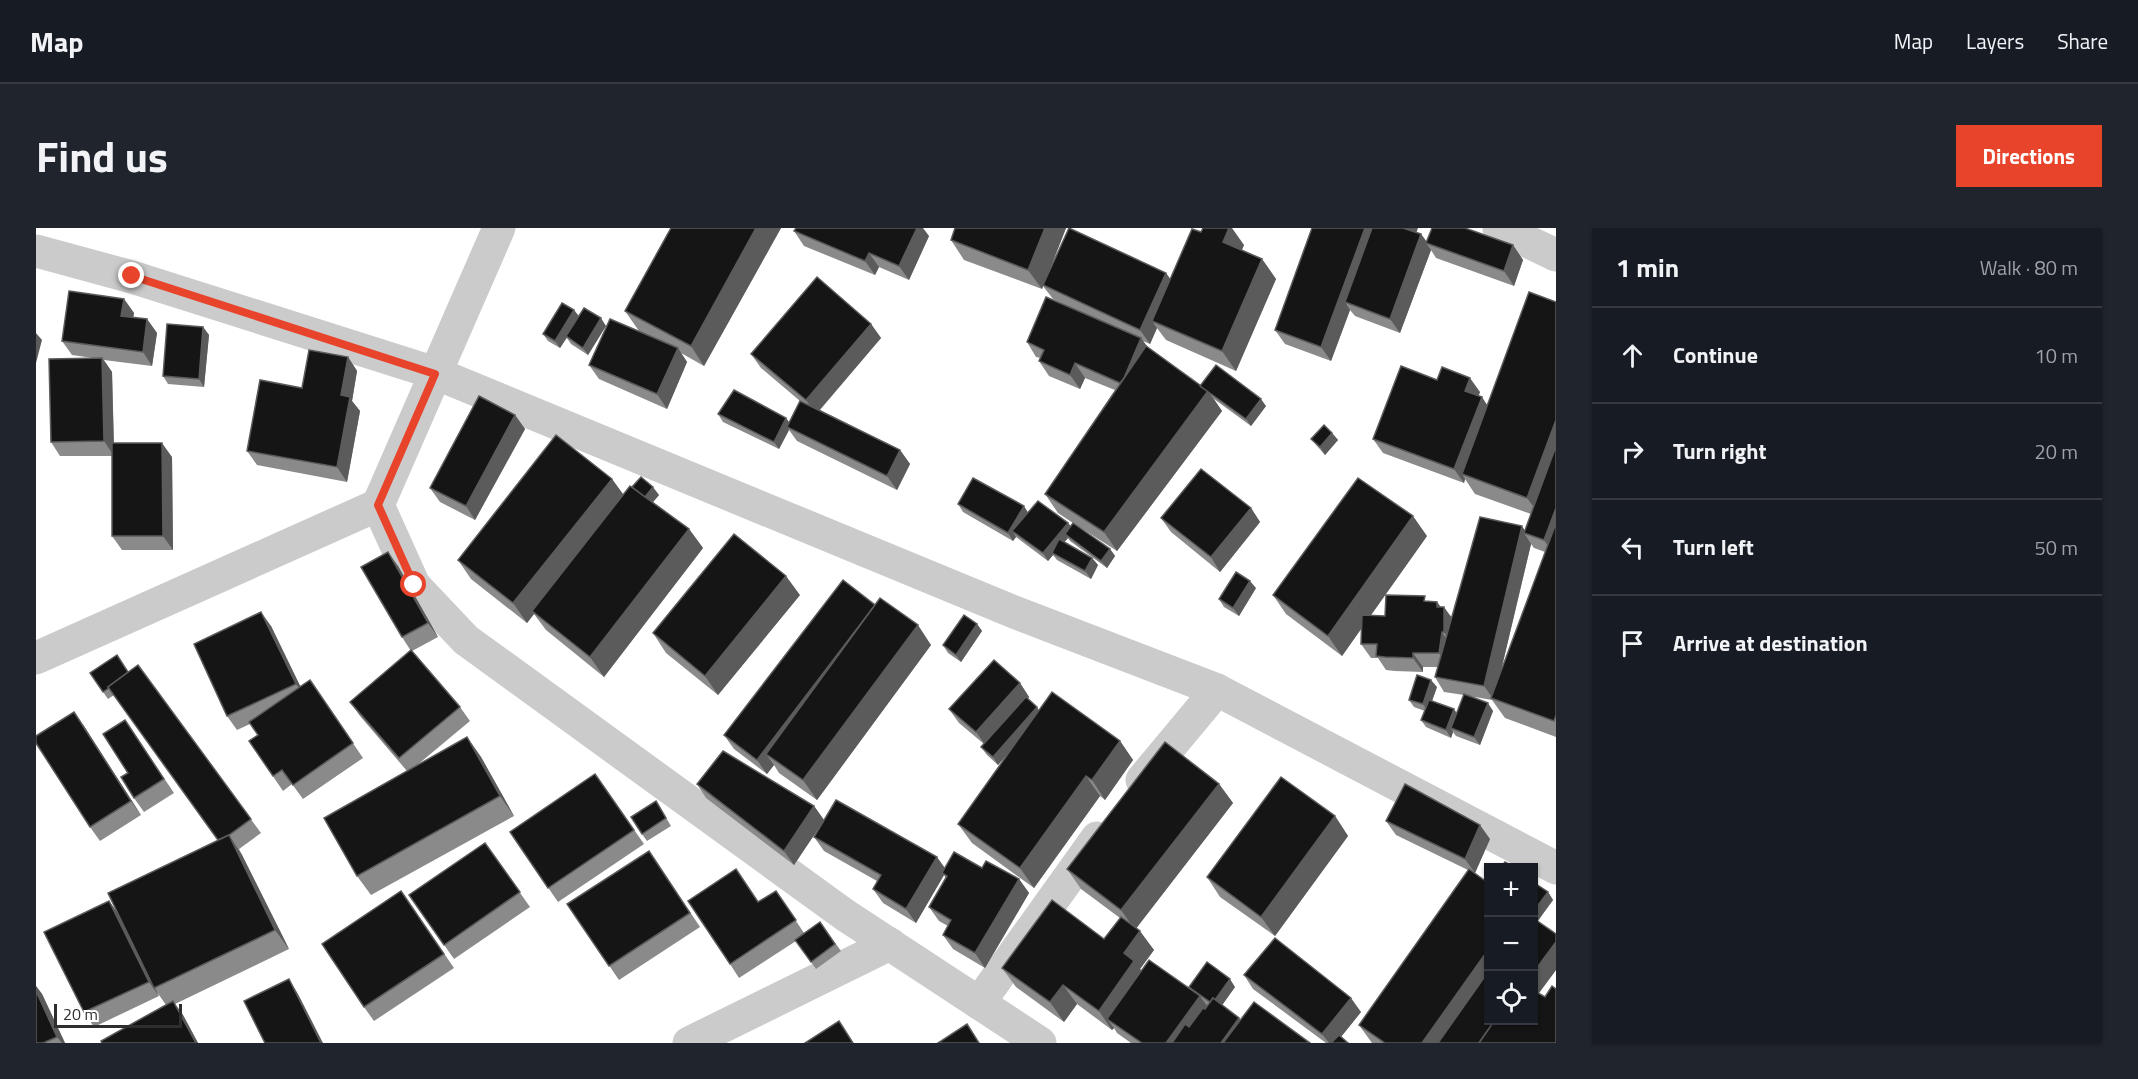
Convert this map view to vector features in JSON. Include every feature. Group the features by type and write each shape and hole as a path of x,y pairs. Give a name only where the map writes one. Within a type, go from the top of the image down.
{"street":[{"path":"36,658 378,505 499,228"},
{"path":"1499,228 1556,255"},
{"path":"36,250 132,276 435,374 1014,612 1217,690 1556,868"},
{"path":"378,505 414,585 466,640 845,915 1040,1043"},
{"path":"979,1003 1118,809 1217,690"},
{"path":"689,1043 890,944"}],"building":[{"path":"671,228 756,228 691,346 625,311"},
{"path":"796,228 917,228 899,266 869,253 865,261 794,231"},
{"path":"955,228 1045,228 1028,270 951,240"},
{"path":"1069,228 1166,273 1140,330 1043,285"},
{"path":"1203,228 1229,228 1223,242 1262,259 1222,351 1152,321 1192,229 1201,232"},
{"path":"1312,228 1365,228 1321,347 1275,330"},
{"path":"1372,228 1403,228 1421,234 1390,319 1345,302"},
{"path":"1432,228 1465,228 1513,245 1504,271 1426,243"},
{"path":"817,277 871,324 806,400 751,354"},
{"path":"69,291 124,299 121,316 147,319 143,352 62,341"},
{"path":"1529,292 1556,302 1556,420 1527,498 1462,474"},
{"path":"1046,297 1141,338 1120,383 1075,363 1070,375 1039,361 1044,350 1027,342"},
{"path":"562,303 574,310 555,341 543,334"},
{"path":"584,308 601,318 583,348 566,336"},
{"path":"610,319 678,348 657,394 589,365"},
{"path":"167,324 203,327 199,379 163,376"},
{"path":"1146,346 1208,391 1104,532 1045,494"},
{"path":"309,350 348,357 341,395 350,397 337,467 247,451 260,380 302,388"},
{"path":"102,358 104,441 51,442 49,359"},
{"path":"1216,365 1261,399 1246,419 1200,386"},
{"path":"1401,366 1437,380 1442,367 1470,378 1465,391 1482,397 1454,469 1373,439"},
{"path":"734,390 786,418 774,442 718,414"},
{"path":"479,396 515,415 466,506 430,488"},
{"path":"800,401 900,450 887,476 787,427"},
{"path":"1324,425 1332,433 1320,447 1311,439"},
{"path":"556,435 612,479 513,603 458,560"},
{"path":"112,443 162,443 163,536 112,536"},
{"path":"1556,446 1556,508 1544,540 1524,533"},
{"path":"1201,469 1251,508 1211,557 1161,518"},
{"path":"641,477 653,487 645,497 632,487"},
{"path":"973,478 1024,506 1008,533 958,504"},
{"path":"1358,478 1413,516 1328,636 1273,595"},
{"path":"630,486 689,529 590,657 532,611"},
{"path":"1038,501 1068,523 1043,553 1012,531"},
{"path":"1480,517 1522,526 1484,686 1435,677"},
{"path":"1073,523 1110,549 1101,561 1065,534"},
{"path":"1556,523 1556,715 1554,721 1491,698"},
{"path":"734,534 786,576 705,676 653,633"},
{"path":"1059,539 1092,558 1085,571 1052,553"},
{"path":"388,552 428,623 402,637 361,567"},
{"path":"1236,572 1250,581 1233,608 1219,599"},
{"path":"843,580 875,605 757,760 724,735"},
{"path":"1386,595 1425,596 1424,601 1437,602 1437,607 1444,607 1444,632 1442,632 1439,653 1413,653 1413,658 1376,656 1377,644 1361,644 1362,615 1385,616"},
{"path":"880,598 918,625 803,780 766,754"},
{"path":"261,612 296,684 227,716 194,644"},
{"path":"964,615 977,624 956,655 943,645"},
{"path":"411,650 460,707 399,758 350,702"},
{"path":"117,655 128,672 103,692 90,673"},
{"path":"994,660 1020,683 976,732 949,709"},
{"path":"138,665 251,819 229,835 218,840 108,687"},
{"path":"1417,675 1431,680 1423,704 1409,700"},
{"path":"310,680 353,743 293,785 282,770 273,776 249,741 258,735 249,722"},
{"path":"1052,692 1120,741 1092,780 1086,776 1020,868 958,824"},
{"path":"1464,694 1488,703 1474,737 1451,728"},
{"path":"1026,697 1037,707 993,757 981,747"},
{"path":"1429,700 1454,709 1446,730 1421,720"},
{"path":"74,712 131,801 90,827 36,743 36,736"},
{"path":"125,720 164,779 134,798 121,777 128,773 103,734"},
{"path":"467,737 500,796 357,876 324,818"},
{"path":"1165,742 1219,784 1121,910 1067,869"},
{"path":"723,751 814,806 784,851 697,784"},
{"path":"595,774 634,830 548,888 510,832"},
{"path":"1281,777 1335,816 1261,917 1207,877"},
{"path":"1405,784 1480,825 1465,859 1386,821"},
{"path":"836,800 937,857 906,909 873,889 881,875 814,837"},
{"path":"656,801 666,818 642,834 631,817"},
{"path":"229,835 275,930 154,988 108,893"},
{"path":"485,843 520,892 444,945 409,895"},
{"path":"649,851 690,913 609,966 567,904"},
{"path":"954,852 982,868 986,861 1019,879 975,953 943,935 951,920 929,907 947,876 942,873"},
{"path":"736,869 758,902 776,891 796,920 730,964 688,901"},
{"path":"1469,869 1484,880 1484,956 1422,1043 1385,1043 1359,1025"},
{"path":"1538,885 1548,892 1538,905"},
{"path":"401,891 444,954 364,1007 322,944"},
{"path":"1052,900 1104,939 1121,917 1140,931 1124,953 1134,961 1099,1011 1063,985 1050,1002 1002,968"},
{"path":"109,901 149,982 84,1012 44,932"},
{"path":"1538,921 1556,934 1556,942 1538,966"},
{"path":"820,922 835,944 811,962 795,940"},
{"path":"1275,938 1351,998 1322,1034 1244,975"},
{"path":"1149,960 1200,996 1166,1043 1142,1043 1107,1019"},
{"path":"1207,962 1230,979 1215,1000 1213,998 1210,1002 1189,987"},
{"path":"1484,978 1484,1025 1492,1025 1479,1043 1438,1043"},
{"path":"289,979 321,1043 265,1043 244,1001"},
{"path":"1552,986 1556,989 1556,1043 1479,1043 1492,1025 1538,1025 1538,993 1545,997"},
{"path":"36,991 57,1037 43,1043 36,1043"},
{"path":"1213,998 1239,1018 1221,1043 1172,1043 1185,1024 1189,1027"},
{"path":"173,1001 196,1043 102,1043 101,1041"},
{"path":"1254,1002 1310,1043 1223,1043"},
{"path":"839,1021 853,1043 805,1043"},
{"path":"967,1024 979,1043 938,1043"},
{"path":"1339,1035 1348,1043 1331,1043"}],"route":[{"path":"132,276 435,374 378,505 414,585"}]}
